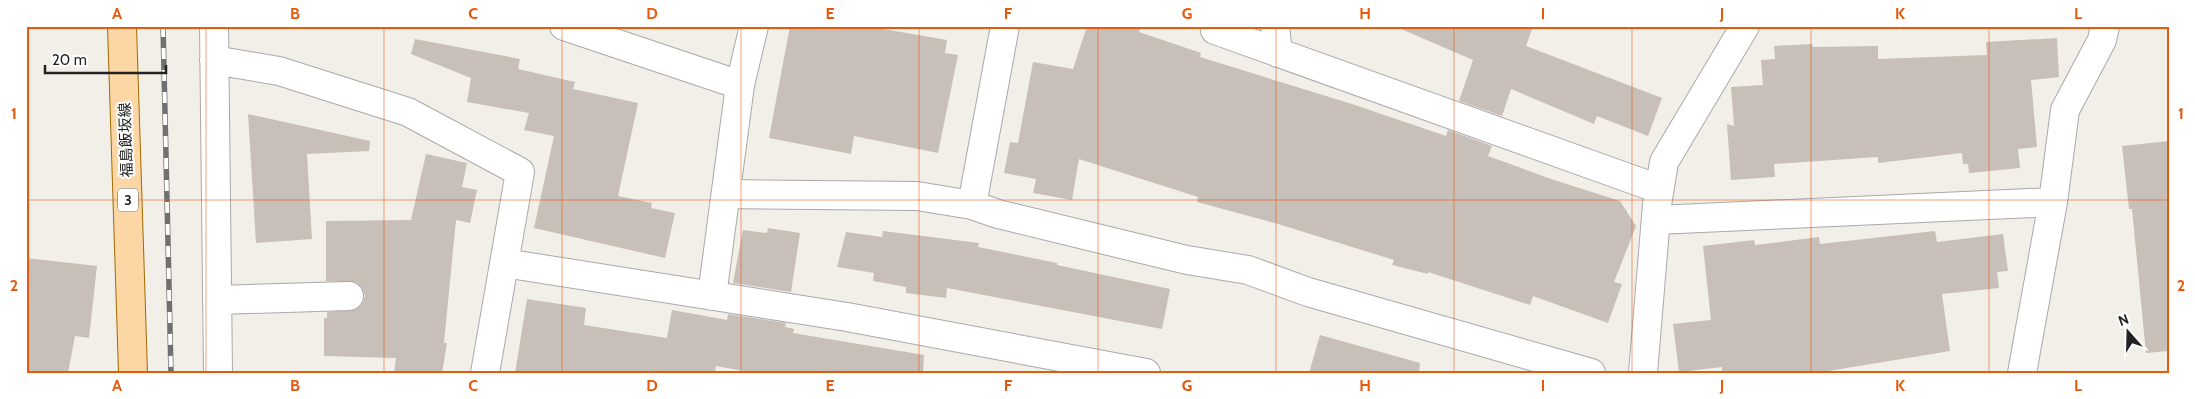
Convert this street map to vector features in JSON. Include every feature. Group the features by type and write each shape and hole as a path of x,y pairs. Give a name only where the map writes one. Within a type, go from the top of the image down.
{"main road":[{"name":"福島飯坂線","path":"122,26 133,373"}],"street":[{"path":"214,26 218,373"},
{"path":"564,26 740,85"},
{"path":"712,296 740,85 754,26"},
{"path":"972,205 1005,26"},
{"path":"1643,373 1659,189 1664,162 1745,26"},
{"path":"2022,373 2053,202 2065,110 2102,40 2104,26"},
{"path":"1216,30 1276,39 1659,189"},
{"path":"214,60 279,71 408,112 520,172 485,373"},
{"path":"726,194 917,196 972,205 998,214 1187,260 1248,270 1308,292 1591,373"},
{"path":"1656,220 2053,202"},
{"path":"504,263 847,317 1144,372"},
{"path":"217,300 349,296"}],"building":[{"path":"790,26 866,26 947,40 945,53 958,55 938,153 854,136 851,154 769,138"},
{"path":"1087,26 1141,26 1139,32 1201,53 1200,57 1352,104 1446,136 1448,130 1492,146 1488,156 1620,201 1636,226 1614,282 1622,284 1608,323 1533,296 1530,305 1428,272 1428,274 1392,265 1394,260 1278,224 1197,202 1198,197 1079,159 1072,200 1033,193 1036,179 1004,173 1010,142 1018,143 1033,62 1073,69"},
{"path":"1394,26 1533,26 1526,46 1662,98 1648,136 1597,116 1594,124 1511,89 1502,116 1459,101 1473,60"},
{"path":"2057,38 2059,77 2031,80 2037,147 2018,149 2020,168 1969,173 1968,164 1963,164 1962,153 1878,163 1878,157 1774,164 1775,177 1731,180 1727,124 1734,126 1731,87 1763,85 1761,60 1775,59 1774,46 1812,44 1813,47 1878,46 1878,59 1987,55 1986,42"},
{"path":"415,39 520,59 518,69 575,82 573,89 638,103 618,196 652,203 651,208 675,213 665,258 534,228 554,136 524,130 529,113 467,102 471,78 411,54"},
{"path":"248,114 370,141 369,151 307,154 312,239 256,243"},
{"path":"2169,141 2169,351 2146,353 2132,209 2129,209 2122,146"},
{"path":"426,154 467,163 462,187 477,190 470,223 456,220 444,343 447,343 442,373 394,373 396,358 324,356 324,318 327,318 327,312 357,309 362,304 365,296 362,288 356,282 326,281 326,221 411,220"},
{"path":"768,228 800,233 791,292 733,283 743,230 767,233"},
{"path":"883,231 979,243 978,247 1170,289 1162,329 947,288 946,298 906,293 906,287 873,281 874,273 837,267 846,232 882,237"},
{"path":"1935,231 1937,242 2003,234 2008,271 1997,272 1999,288 1942,294 1950,351 1816,373 1722,373 1722,367 1679,372 1673,324 1711,320 1703,246 1754,240 1755,245 1819,237 1820,244"},
{"path":"26,258 97,266 89,338 75,336 68,373 26,373"},
{"path":"527,299 586,308 584,325 667,338 672,310 727,320 728,314 786,323 785,327 794,329 793,333 924,355 923,373 755,373 716,366 715,373 515,373"},
{"path":"1320,335 1420,363 1419,373 1309,373"}],"railway":[{"path":"163,26 171,373"}]}
